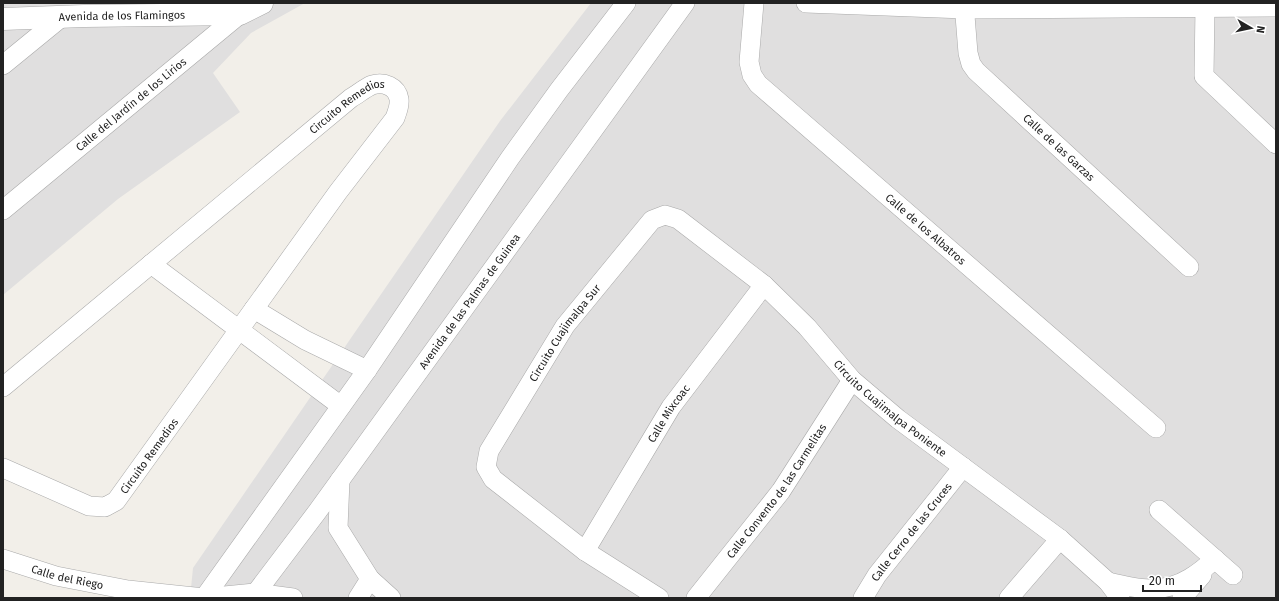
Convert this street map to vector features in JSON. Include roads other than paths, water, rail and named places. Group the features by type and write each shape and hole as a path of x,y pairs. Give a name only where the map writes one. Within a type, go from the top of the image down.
{"street":[{"name":"Calle del Jardín de los Lirios","path":"3,210 240,9 262,3"},
{"path":"204,598 367,370 510,158 559,90 626,3"},
{"name":"Avenida de las Palmas de Guinea","path":"253,596 340,480 685,3"},
{"name":"Calle de los Albatros","path":"754,3 749,62 752,75 758,84 1156,428"},
{"path":"806,3 964,6 1205,8 1276,7"},
{"name":"Calle de las Garzas","path":"964,6 968,53 971,64 976,71 1189,267"},
{"path":"1205,8 1204,76 1276,144"},
{"name":"Avenida de los Flamingos","path":"3,19 63,16 84,9 240,9"},
{"path":"3,65 63,16"},
{"name":"Circuito Remedios","path":"3,387 351,98 372,85 390,85 396,91 399,98 399,107 395,118 338,192 116,501 105,507 89,506 3,468"},
{"name":"Circuito Cuajimalpa Poniente","path":"665,215 678,219 764,285 807,327 852,380 898,419 1060,539 1108,582 1120,598"},
{"name":"Circuito Cuajimalpa Sur","path":"585,551 494,479 486,467 489,451 565,326 652,220 665,215"},
{"path":"151,264 341,406"},
{"name":"Calle Mixcoac","path":"585,551 671,407 764,285"},
{"path":"254,309 305,340 367,370"},
{"name":"Calle Convento de las Carmelitas","path":"696,598 781,491 852,380"},
{"name":"Calle Cerro de las Cruces","path":"863,598 877,575 963,467"},
{"path":"340,480 338,528 370,579 391,598"},
{"path":"1159,510 1233,575"},
{"path":"1009,598 1060,539"},
{"path":"585,551 659,598"},
{"name":"Calle del Riego","path":"3,559 56,576 128,590 204,598 253,596 293,598"},
{"path":"1108,582 1137,589 1157,590 1190,579 1215,559"},
{"path":"1182,598 1215,559"},
{"path":"358,598 370,579"}]}
